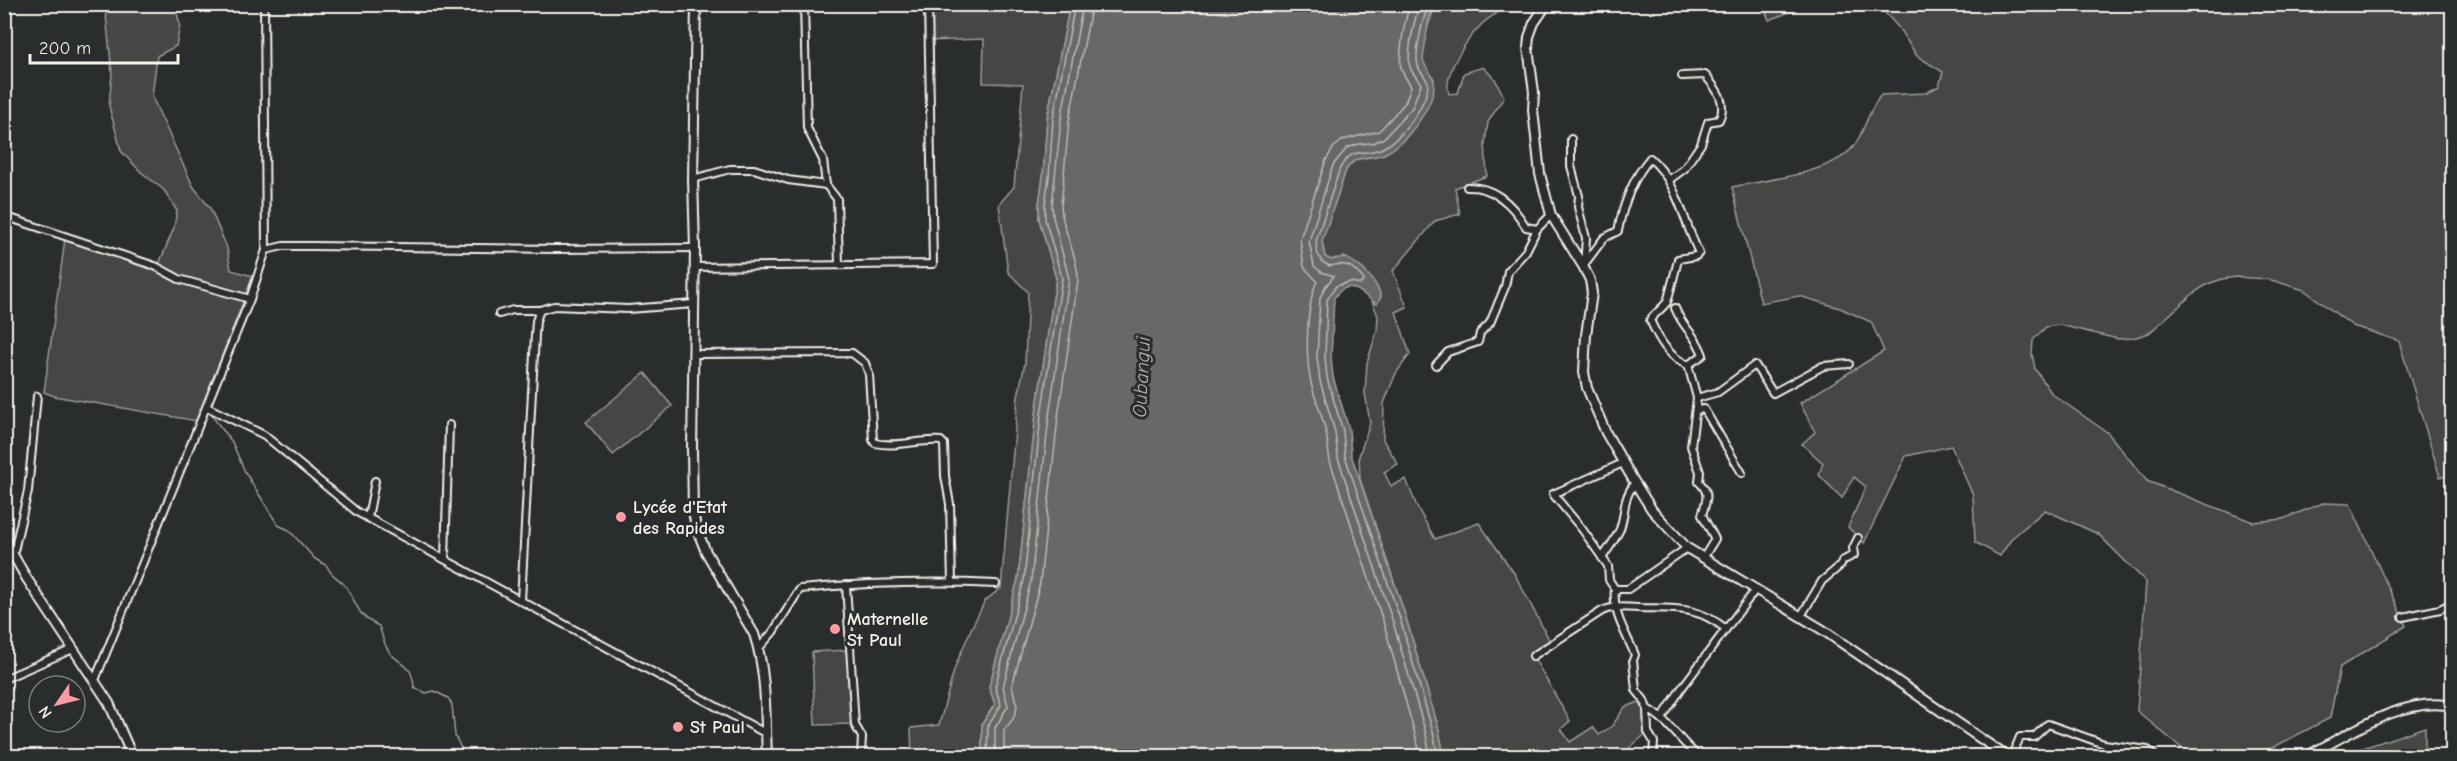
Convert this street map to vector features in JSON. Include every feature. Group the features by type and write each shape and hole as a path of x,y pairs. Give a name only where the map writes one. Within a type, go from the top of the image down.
{"main road":[{"path":"696,4 692,494 696,527 706,552 754,634 759,648 763,668 766,756"},
{"path":"1547,4 1534,23 1528,48 1540,174 1551,215 1583,266 1592,292 1584,372 1587,388 1596,412 1635,483 1658,518 1687,548 1801,616 2006,756"},
{"path":"4,539 73,650 95,680 118,720 132,756"},
{"path":"2307,756 2400,710 2422,705 2452,706"}],"street":[{"path":"95,680 250,299 266,250 264,4"},
{"path":"804,4 807,128 823,159 826,184 837,199 839,264"},
{"path":"695,267 933,264 928,4"},
{"path":"1669,180 1684,169 1701,144 1708,122 1719,120 1721,115 1720,96 1705,75 1682,76"},
{"path":"1571,139 1571,166 1586,238 1583,266"},
{"path":"1583,266 1604,238 1618,231 1621,214 1631,187 1650,158 1662,168 1669,180 1699,253 1696,256 1677,259 1678,264 1671,282 1670,295 1666,303 1650,320 1655,334 1676,361 1688,365"},
{"path":"693,179 730,169 754,169 788,180 826,184"},
{"path":"1467,188 1474,187 1493,193 1508,201 1526,227 1537,229"},
{"path":"1436,365 1448,352 1478,342 1480,333 1490,323 1505,287 1508,271 1526,251 1537,229 1551,215"},
{"path":"4,216 154,266 179,279 250,299"},
{"path":"266,250 283,246 695,248"},
{"path":"499,314 513,310 540,310 554,306 628,309 694,304"},
{"path":"1676,308 1682,325 1698,340 1703,355 1688,365"},
{"path":"521,601 534,335 540,310"},
{"path":"694,354 852,353 860,358 865,363 869,374 868,396 875,443 914,443 935,440 944,444 945,477 950,504 952,582"},
{"path":"1697,398 1718,392 1755,365 1773,393 1823,366 1849,364"},
{"path":"1688,365 1697,398 1691,446 1700,472 1699,482 1706,488 1708,494 1702,515 1715,539 1704,557"},
{"path":"13,555 28,491 37,396"},
{"path":"207,407 264,435 357,512 765,733"},
{"path":"1696,410 1704,409 1742,473"},
{"path":"445,560 449,425"},
{"path":"1623,463 1553,494 1608,566 1609,580 1615,589 1615,606 1635,655 1633,660 1636,690 1644,700 1647,709 1648,732 1654,742 1653,756"},
{"path":"368,518 375,480"},
{"path":"1602,558 1613,543 1621,526 1625,499 1635,483"},
{"path":"1801,616 1822,581 1841,565 1842,561 1854,555 1853,548 1858,538"},
{"path":"1615,589 1628,589 1687,548"},
{"path":"759,648 773,632 800,589 846,585 952,582 996,584"},
{"path":"846,585 855,725 862,737 861,756"},
{"path":"1662,718 1756,589"},
{"path":"2403,617 2440,609 2452,603"},
{"path":"1533,656 1602,610 1615,606 1682,608 1712,618 1726,629"},
{"path":"4,679 73,650"},
{"path":"1647,709 1662,718 1685,746 1698,756"},
{"path":"2012,756 2020,736 2034,737 2048,724 2061,727 2076,736 2104,744 2148,750 2155,756"}],"shaded area":[{"path":"1808,4 1769,20 1763,5"},
{"path":"105,5 175,5 180,25 176,46 157,56 152,97 193,186 210,208 227,248 231,270 253,276 197,421 54,396 44,392 65,239 156,271 174,228 177,211 164,190 141,172 121,151 109,106 112,73"},
{"path":"925,5 1070,5 1047,118 1039,204 1039,219 1056,278 1036,414 1018,579 989,687 995,704 982,724 982,756 912,756 911,728 939,725 955,667 971,629 985,601 1001,588 1018,396 1025,363 1028,292 1008,272 999,204 1014,187 1023,84 983,83 984,39 926,41"},
{"path":"1437,5 1508,5 1485,21 1470,38 1453,67 1448,86 1449,94 1458,93 1464,73 1483,67 1495,79 1504,97 1488,122 1485,144 1487,176 1455,188 1460,214 1435,221 1393,271 1407,307 1396,312 1410,354 1396,373 1384,403 1383,440 1398,464 1384,472 1391,486 1406,479 1417,507 1435,539 1479,523 1514,573 1552,645 1533,656 1570,721 1561,729 1570,742 1593,727 1599,735 1612,726 1625,707 1644,700 1648,732 1628,749 1633,756 1444,756 1439,730 1406,618 1360,479 1359,456 1370,423 1365,393 1367,363 1377,331 1378,316 1372,301 1374,303 1381,296 1374,282 1363,272 1336,258 1331,260 1325,257 1322,241 1346,170 1357,160 1378,155 1400,143 1409,134 1421,114 1434,79 1423,62 1423,56 1424,41"},
{"path":"1878,5 2452,5 2452,475 2440,477 2399,341 2353,326 2304,290 2268,279 2236,277 2222,279 2195,292 2149,333 2133,338 2118,339 2060,325 2046,327 2033,340 2032,354 2035,369 2052,394 2108,433 2147,481 2253,522 2283,519 2323,503 2350,504 2406,626 2340,667 2330,718 2270,749 2234,756 2191,756 2137,711 2146,582 2098,534 2045,510 2012,538 2000,556 1975,542 1973,495 1951,446 1906,456 1864,543 1848,527 1866,487 1854,477 1842,498 1819,475 1823,463 1802,444 1815,432 1800,403 1884,351 1871,322 1840,308 1799,296 1761,303 1732,187 1814,170 1829,164 1853,147 1881,95 1926,93 1939,86 1943,72 1917,56 1898,27"},
{"path":"645,373 672,406 613,455 586,422"},
{"path":"848,650 851,724 815,725 812,652"},
{"path":"2425,727 2425,749 2404,749 2388,756 2352,756 2354,751"}],"water":[{"name":"Oubangui","path":"1070,5 1437,5 1429,17 1423,59 1434,79 1433,92 1425,113 1410,133 1394,148 1380,155 1359,158 1350,164 1322,241 1325,257 1331,260 1344,257 1356,264 1372,279 1381,297 1377,304 1351,287 1340,291 1334,298 1331,358 1333,377 1349,429 1351,454 1406,618 1439,730 1444,756 982,756 982,724 995,704 989,687 1018,579 1036,414 1056,278 1039,219 1039,204 1047,118"},
{"path":"2412,748 2425,749 2430,756 2388,756"}],"waterway":[{"path":"212,416 232,442 245,472 278,525 289,530 315,559 327,566 346,587 362,614 379,626 388,650 409,670 414,687 426,693 434,691 448,698 452,705 455,736 465,756"}],"place":[{"name":"Lycée d'Etat des Rapides","path":"621,517"},
{"name":"Maternelle St Paul","path":"835,629"},
{"name":"St Paul","path":"678,727"}]}
